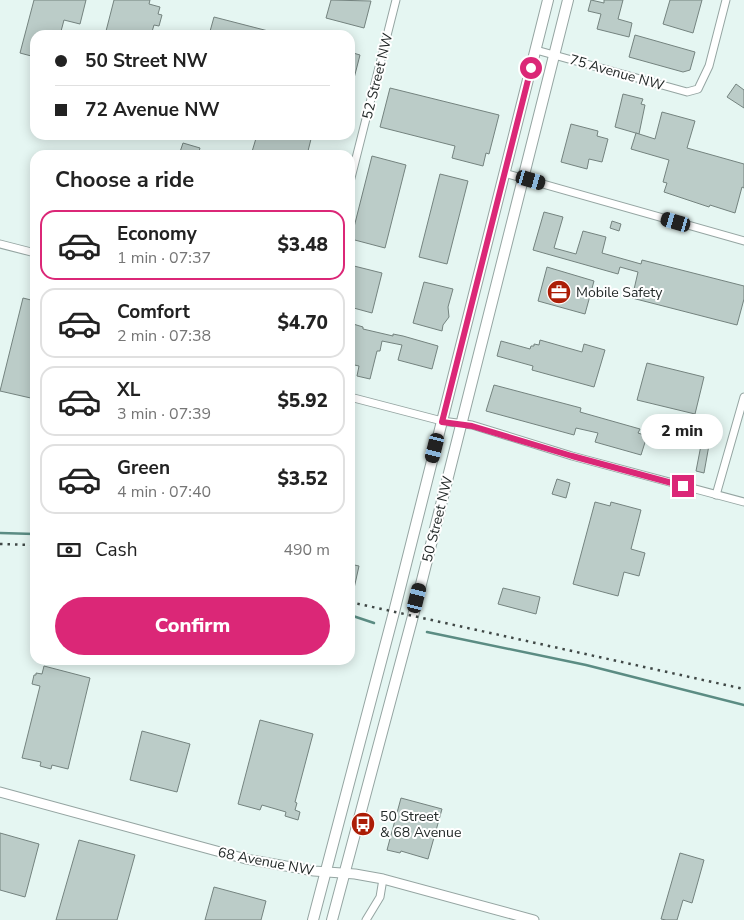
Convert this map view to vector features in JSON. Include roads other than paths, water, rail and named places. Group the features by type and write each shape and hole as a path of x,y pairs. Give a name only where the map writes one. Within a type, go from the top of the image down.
{"main road":[{"name":"50 Street NW","path":"313,920 394,612 548,0"},
{"name":"50 Street NW","path":"332,920 462,423 568,0"}],"street":[{"name":"52 Street NW","path":"355,162 396,0"},
{"name":"75 Avenue NW","path":"536,50 687,92 698,89 709,66 726,0"},
{"path":"504,173 744,241"},
{"path":"0,244 30,252"},
{"path":"716,494 744,397"},
{"path":"355,398 442,422 462,423 572,456 744,502"},
{"name":"68 Avenue NW","path":"0,792 246,859 383,879 534,920"},
{"path":"366,920 380,897 383,879"}],"waterway":[{"path":"0,533 30,534"},
{"path":"355,617 374,623"},
{"path":"427,632 586,665 744,705"}],"railway":[{"path":"0,544 30,545"},
{"path":"355,603 744,689"}],"place":[{"name":"Mobile Safety","path":"559,292"},
{"name":"50 Street & 68 Avenue","path":"363,824"}]}
